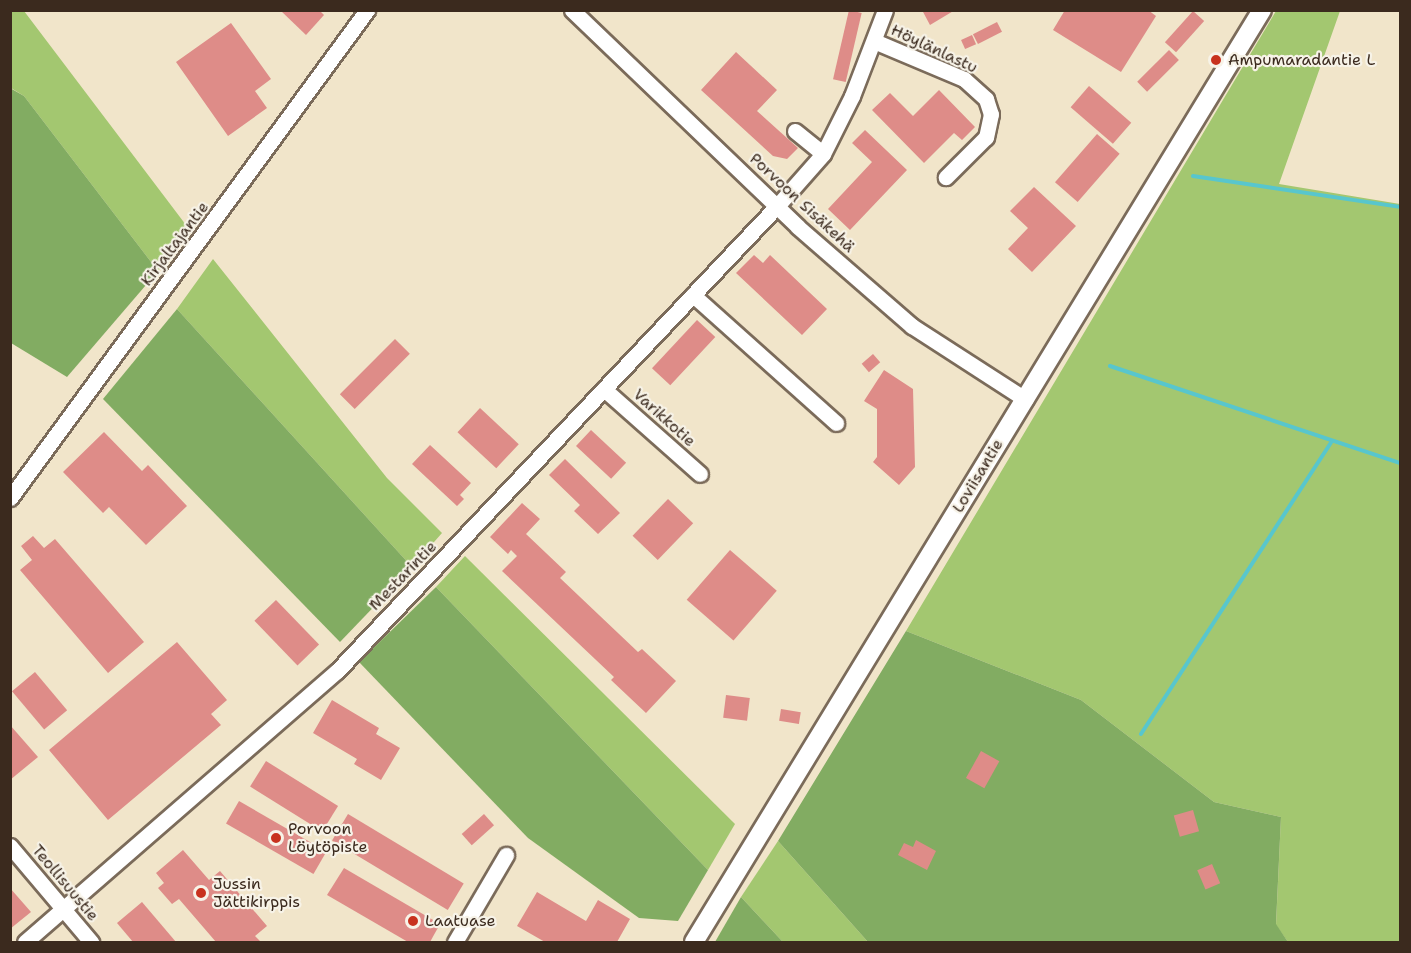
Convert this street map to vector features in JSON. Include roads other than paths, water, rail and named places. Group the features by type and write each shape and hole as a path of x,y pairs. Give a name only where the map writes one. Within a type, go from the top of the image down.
{"main road":[{"name":"Loviisantie","path":"694,942 1262,10"}],"street":[{"name":"Kirjaltajantie","path":"10,498 367,10"},
{"name":"Porvoon Sisäkehä","path":"572,10 778,205 912,326 1025,399"},
{"name":"Mestarintie","path":"25,942 337,671 778,205 823,154 874,41 885,10"},
{"name":"Höylänlastu","path":"874,41 964,79 986,99 991,114 986,137 946,177"},
{"path":"795,131 823,154"},
{"path":"693,295 836,423"},
{"name":"Varikkotie","path":"604,389 700,474"},
{"name":"Teollisuustie","path":"10,846 91,942"},
{"path":"455,942 506,855"}],"waterway":[{"path":"1193,176 1400,207"},
{"path":"1110,366 1400,463"},
{"path":"1141,734 1331,442"}],"place":[{"name":"Ampumaradantie L","path":"1216,60"},
{"name":"Porvoon Löytöpiste","path":"276,838"},
{"name":"Jussin Jättikirppis","path":"201,893"},
{"name":"Laatuase","path":"413,921"}]}
